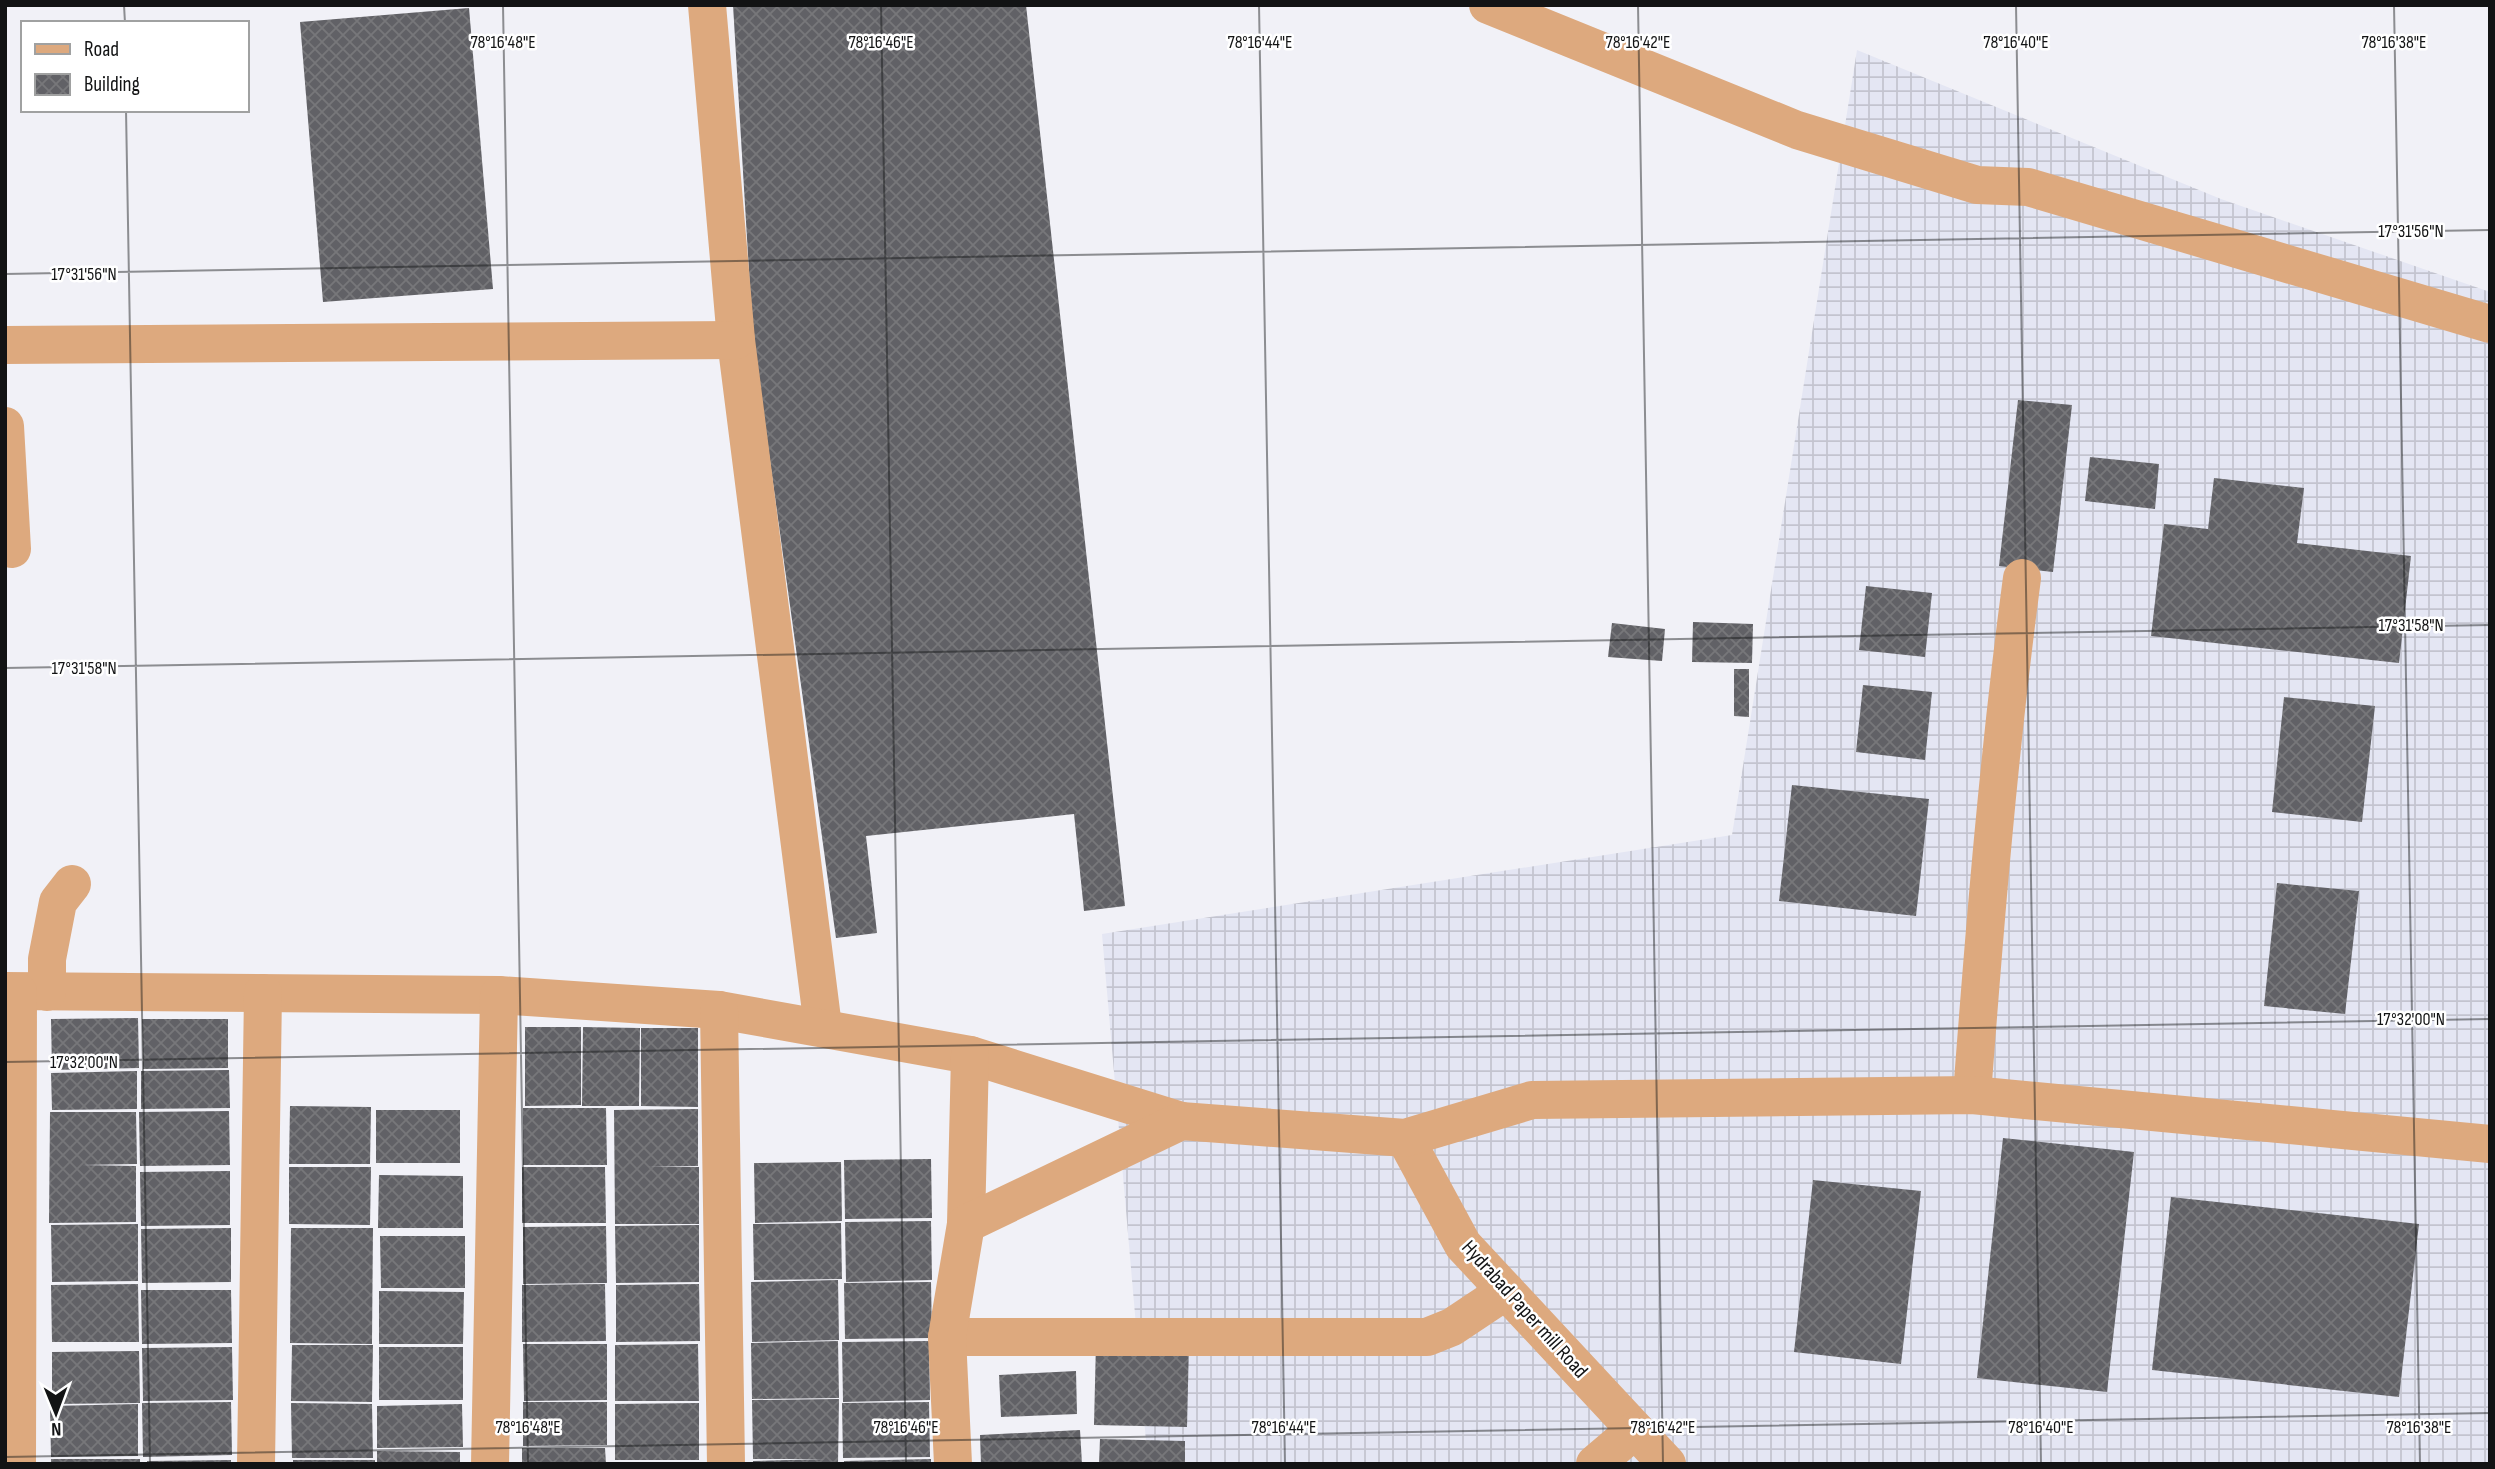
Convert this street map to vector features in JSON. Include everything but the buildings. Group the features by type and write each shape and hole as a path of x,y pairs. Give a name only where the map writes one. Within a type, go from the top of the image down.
{"street":[{"path":"707,5 736,340 824,1027"},
{"path":"1488,5 1797,130 1977,185 2028,187 2490,324"},
{"path":"5,345 736,340"},
{"path":"5,426 12,549"},
{"path":"1972,1095 1986,905 2010,667 2022,578"},
{"path":"17,1464 24,992 47,958 58,902 72,884"},
{"path":"24,992 499,995 719,1010 970,1055 1181,1121 1405,1138 1532,1100 1972,1095 2490,1144"},
{"path":"256,1464 263,993"},
{"path":"490,1464 499,995"},
{"path":"719,1010 726,1464"},
{"path":"953,1464 947,1337 966,1224 970,1055"},
{"path":"966,1224 1181,1121"},
{"name":"Hydrabad Paper mill Road","path":"1405,1138 1463,1245 1667,1464"},
{"path":"947,1337 1427,1337 1452,1327 1506,1292"},
{"path":"1595,1464 1635,1430"}],"shaded area":[{"path":"1857,50 2221,199 2490,292 2490,1464 1148,1464 1102,934 1732,835"}]}
